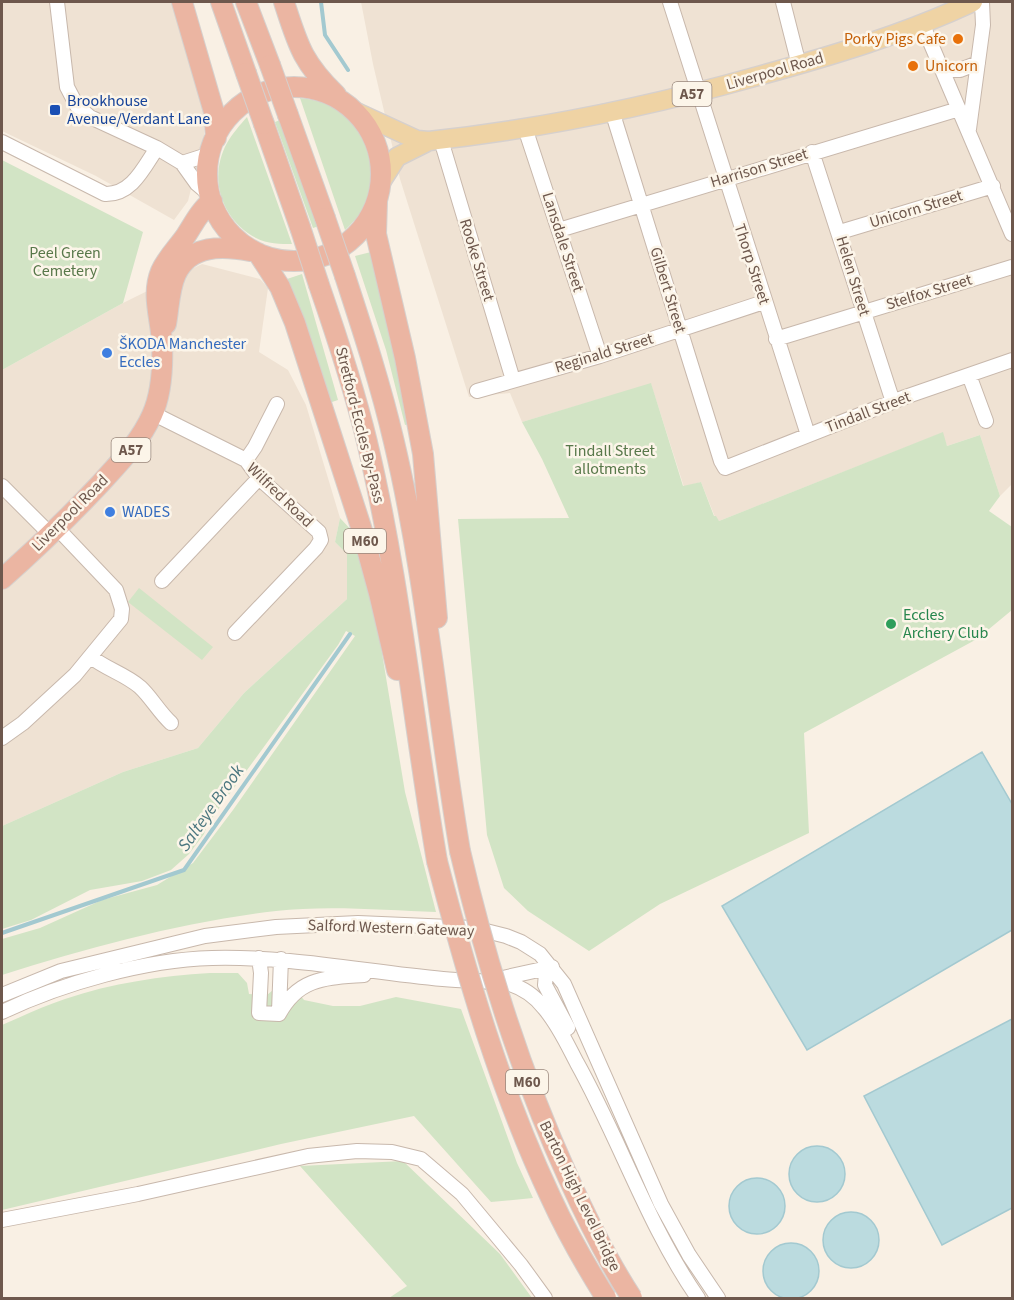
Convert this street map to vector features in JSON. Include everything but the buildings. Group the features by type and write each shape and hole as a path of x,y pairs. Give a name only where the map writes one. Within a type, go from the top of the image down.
{"highway":[{"path":"182,2 214,112 213,145"},
{"name":"Stretford-Eccles By-Pass","path":"221,2 348,369 379,498 404,638 437,861"},
{"name":"M60","path":"246,2 270,65"},
{"path":"255,2 270,65"},
{"path":"284,2 307,63 322,82 349,107"},
{"name":"Stretford-Eccles By-Pass","path":"270,65 345,276 373,363 394,442 433,657 445,764 460,851"},
{"name":"A57","path":"294,88 315,90 349,107 369,130 380,161 379,192 361,230 345,245 325,256 293,261 271,258 239,241 225,227 211,198 208,174 213,145 235,112 252,99 272,91 294,88"},
{"name":"M60","path":"379,192 376,234 412,391 427,482 436,591 445,764"},
{"name":"Liverpool Road","path":"162,341 156,309 158,280 161,271 211,198"},
{"name":"Liverpool Road","path":"2,579 54,532 129,453 152,413 160,383 162,341 172,286 176,274 186,260 201,250 217,247 257,252"},
{"name":"M60","path":"257,252 280,287 295,322 367,549 427,802"},
{"name":"Barton High Level Bridge","path":"460,851 478,928 510,1034 529,1087 551,1141 595,1235 632,1299"},
{"name":"Barton High Level Bridge","path":"437,861 458,942 486,1034 524,1136 551,1199 578,1252 606,1299"}],"main road":[{"name":"Liverpool Road","path":"349,107 417,140 435,141 525,128 697,93 799,65 922,23 973,2"},
{"name":"Liverpool Road","path":"379,192 397,157 435,141"}],"street":[{"path":"57,2 67,87 77,106 90,117 157,148 182,163 197,184 211,198"},
{"name":"Thorp Street","path":"670,2 807,435"},
{"path":"783,2 799,65"},
{"path":"969,129 982,26 982,2"},
{"path":"922,23 1012,234"},
{"path":"943,70 960,70 978,63"},
{"name":"Harrison Street","path":"559,230 959,109"},
{"name":"Gilbert Street","path":"612,111 725,468"},
{"name":"Lansdale Street","path":"525,128 600,356"},
{"name":"Rooke Street","path":"435,141 513,380"},
{"path":"2,142 105,194 117,193 127,188 157,148"},
{"path":"182,163 204,156 213,145"},
{"name":"Helen Street","path":"812,152 840,232 893,402"},
{"name":"Unicorn Street","path":"840,232 993,186"},
{"name":"Stelfox Street","path":"776,339 1012,267"},
{"name":"Reginald Street","path":"477,391 600,356 764,302"},
{"name":"Tindall Street","path":"725,468 893,402 1012,360"},
{"path":"969,375 986,421"},
{"path":"246,460 277,404"},
{"name":"Wilfred Road","path":"152,413 246,460 259,478 319,532 321,540 235,633"},
{"path":"162,581 259,478"},
{"path":"2,486 116,590 120,599 121,619 91,657 23,723 2,738"},
{"path":"91,657 102,666 117,671 140,687 164,707 171,723"},
{"name":"Salford Western Gateway","path":"2,995 62,971 175,942 249,930 358,923 474,928 521,942 540,954 552,967 570,996 661,1204 689,1256 718,1299"},
{"path":"2,1012 59,989 148,965 210,958 281,959 443,979 507,983 515,986 542,1005 553,1020 596,1097 671,1257 698,1299"},
{"path":"259,958 261,973 259,1013 279,1014"},
{"path":"279,1014 281,959"},
{"path":"488,981 552,967"},
{"path":"552,967 546,973 544,985 576,1043 581,1069"},
{"path":"279,1014 287,999 296,990 310,983 327,978 392,972"},
{"path":"2,1220 106,1201 308,1156 357,1151 392,1152 421,1159 462,1194 521,1265 545,1299"}],"shaded area":[{"path":"2,2 171,2 204,96 204,136 188,201 174,220 96,176 2,131"},
{"path":"361,2 1012,2 1012,484 1000,496 980,435 947,446 942,433 719,521 715,517 701,482 684,487 651,384 522,422 510,393 469,397 400,179"},
{"path":"202,264 260,279 268,288 259,352 288,370 306,405 340,518 335,542 347,554 347,599 244,693 198,748 123,772 2,826 2,370 123,303"}],"green space":[{"path":"300,98 327,104 348,114 364,129 374,147 377,167 374,188 363,209 345,230"},
{"path":"247,117 292,244 265,241 244,230 226,209 221,196 219,170 221,156 229,140"},
{"path":"280,120 319,226 313,228 275,122"},
{"name":"Peel Green Cemetery","path":"2,160 143,232 123,303 2,370"},
{"path":"375,251 413,423 405,425 386,350 355,256"},
{"path":"302,274 338,400 329,403 284,280"},
{"name":"Tindall Street allotments","path":"651,383 683,486 701,482 714,516 719,521 943,432 947,446 980,435 1000,496 989,511 1012,527 1012,610 977,639 804,733 809,833 660,904 589,951 528,911 504,888 487,835 458,519 569,518 522,422"},
{"path":"340,518 354,533 377,623 405,792 436,912 315,908 241,916 138,937 2,975 2,939 40,928 102,900 157,885 193,863 355,636 346,631 207,825 204,834 189,854 171,870 142,881 90,890 31,920 2,929 2,826 123,772 198,748 244,693 347,599 347,554 335,542"},
{"path":"139,588 213,647 202,660 128,602"},
{"path":"238,973 247,983 249,994 267,995 273,990 296,990 304,1000 333,1006 360,1006 396,997 461,1009 517,1163 533,1198 491,1202 414,1116 281,1144 2,1210 2,1025 83,993 155,978"},
{"path":"403,1161 500,1254 532,1298 389,1298 407,1286 300,1166"}],"water":[{"path":"982,752 1012,804 1012,930 807,1050 722,906"},
{"path":"1012,1019 1012,1208 942,1245 864,1096"},
{"path":"817,1146 828,1148 837,1154 843,1163 845,1174 843,1185 837,1194 828,1200 817,1202 806,1200 797,1194 791,1185 789,1174 791,1163 797,1154 806,1148"},
{"path":"757,1178 768,1180 777,1186 783,1195 785,1206 783,1217 777,1226 768,1232 757,1234 746,1232 737,1226 731,1217 729,1206 731,1195 737,1186 746,1180"},
{"path":"851,1212 862,1214 871,1220 877,1229 879,1240 877,1251 871,1260 862,1266 851,1268 840,1266 831,1260 825,1251 823,1240 825,1229 831,1220 840,1214"},
{"path":"791,1243 802,1245 811,1251 817,1260 819,1271 817,1282 811,1291 802,1297 791,1299 780,1297 771,1291 765,1282 763,1271 765,1260 771,1251 780,1245"}],"waterway":[{"path":"321,2 325,35 348,70"},
{"name":"Salteye Brook","path":"2,933 184,870 350,634"}],"place":[{"name":"Porky Pigs Cafe","path":"958,39"},
{"name":"Unicorn","path":"913,66"},
{"name":"Brookhouse Avenue/Verdant Lane","path":"55,110"},
{"name":"ŠKODA Manchester Eccles","path":"107,353"},
{"name":"WADES","path":"110,512"},
{"name":"Eccles Archery Club","path":"891,624"}]}
